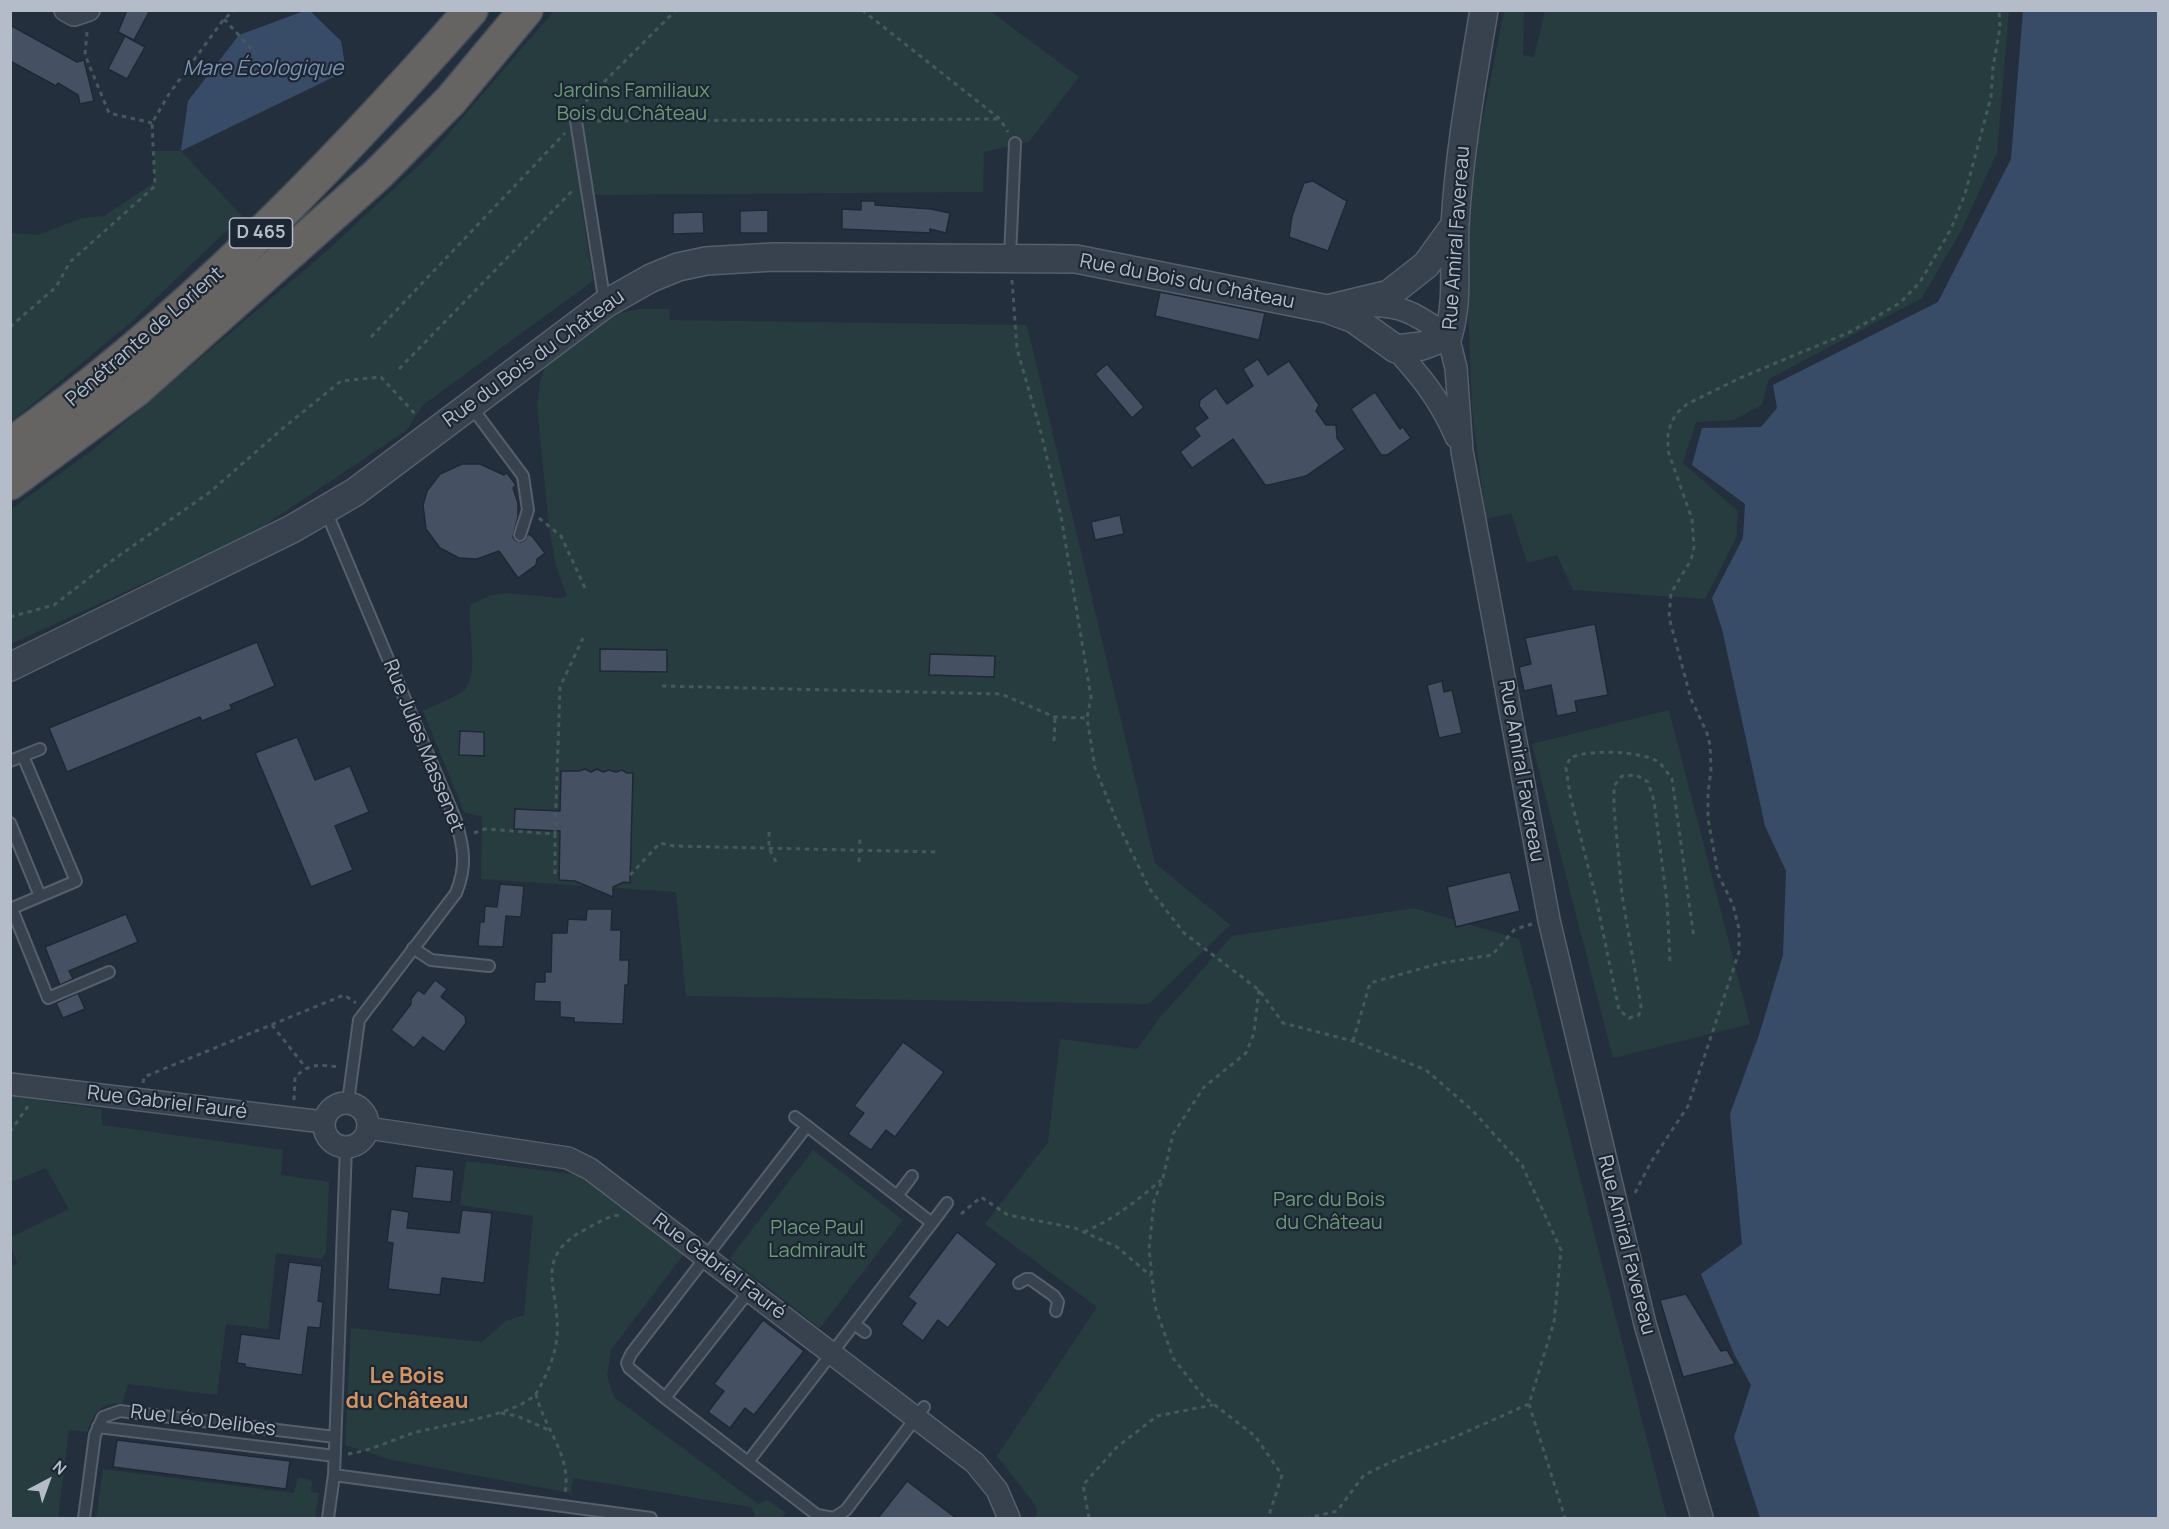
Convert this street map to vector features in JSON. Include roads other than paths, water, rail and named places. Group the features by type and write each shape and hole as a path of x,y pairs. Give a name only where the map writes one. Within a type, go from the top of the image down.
{"highway":[{"path":"446,38 463,10"},
{"path":"446,38 471,10"},
{"path":"378,174 416,119 507,10"},
{"path":"378,174 451,100 526,10"},
{"name":"Pénétrante de Lorient","path":"10,445 59,411 151,335 243,250 337,158 446,38"},
{"name":"Pénétrante de Lorient","path":"10,483 136,390 378,174"}],"street":[{"path":"64,10 74,15 88,11"},
{"name":"Rue Amiral Favereau","path":"1484,10 1467,114 1455,225 1453,319 1449,336 1456,368 1462,451 1549,920 1645,1324 1702,1518"},
{"name":"Rue du Bois du Château","path":"1327,309 1389,294 1426,265 1455,225"},
{"name":"Rue du Bois du Château","path":"10,667 231,560 326,511 355,492 605,304 651,278 678,267 706,261 773,257 972,257 1010,260 1076,260 1327,309 1354,319 1396,349 1423,379 1444,408 1462,451"},
{"name":"Rue du Bois du Château","path":"1327,309 1383,305 1397,307 1419,317 1449,336"},
{"path":"1396,349 1422,346 1449,336"},
{"name":"Rue Gabriel Fauré","path":"10,1084 323,1122"},
{"path":"348,1102 357,1105 363,1111 368,1119 368,1128 361,1142 354,1146 337,1146 324,1132 323,1122 332,1107 348,1102"},
{"name":"Rue Gabriel Fauré","path":"368,1128 567,1158 590,1169 832,1353 957,1440 997,1490 1010,1518"}],"lane":[{"path":"576,121 605,304"},
{"path":"1010,260 1015,143"},
{"path":"470,405 523,476 528,510 520,535"},
{"name":"Rue Jules Massenet","path":"326,511 456,821 464,857 463,876 456,893 358,1020 348,1102"},
{"path":"10,761 40,749"},
{"path":"23,756 76,880 11,909 48,998 109,972"},
{"path":"10,823 40,896"},
{"path":"413,948 431,960 489,966"},
{"path":"795,1117 932,1223"},
{"path":"807,1126 628,1358 627,1363 632,1373 817,1515 825,1518 834,1518 846,1510 920,1413"},
{"path":"328,1518 334,1475 346,1147"},
{"path":"897,1196 912,1176"},
{"path":"748,1462 947,1203"},
{"path":"1019,1283 1030,1279 1054,1296 1058,1302 1056,1311"},
{"path":"665,1398 750,1290"},
{"path":"854,1324 865,1332"},
{"name":"Rue Léo Delibes","path":"98,1427 104,1417 120,1411 335,1437"},
{"path":"84,1518 98,1427 335,1453"},
{"path":"334,1475 651,1518"}],"water":[{"name":"Mare Écologique","path":"307,10 341,41 346,71 181,151 188,101 239,35"},
{"path":"2023,11 2158,11 2158,1518 1760,1518 1734,1437 1751,1385 1734,1354 1701,1274 1742,1244 1730,1114 1759,1035 1783,955 1786,871 1765,826 1722,629 1712,598 1743,538 1745,504 1692,465 1702,428 1761,427 1777,408 1773,385 1938,302 2011,159"}],"district":[{"name":"Le Bois du Château","path":"407,1390"}],"park label":[{"name":"Jardins Familiaux Bois du Château","path":"632,102"},
{"name":"Parc du Bois du Château","path":"1329,1212"},
{"name":"Place Paul Ladmirault","path":"817,1240"}]}
